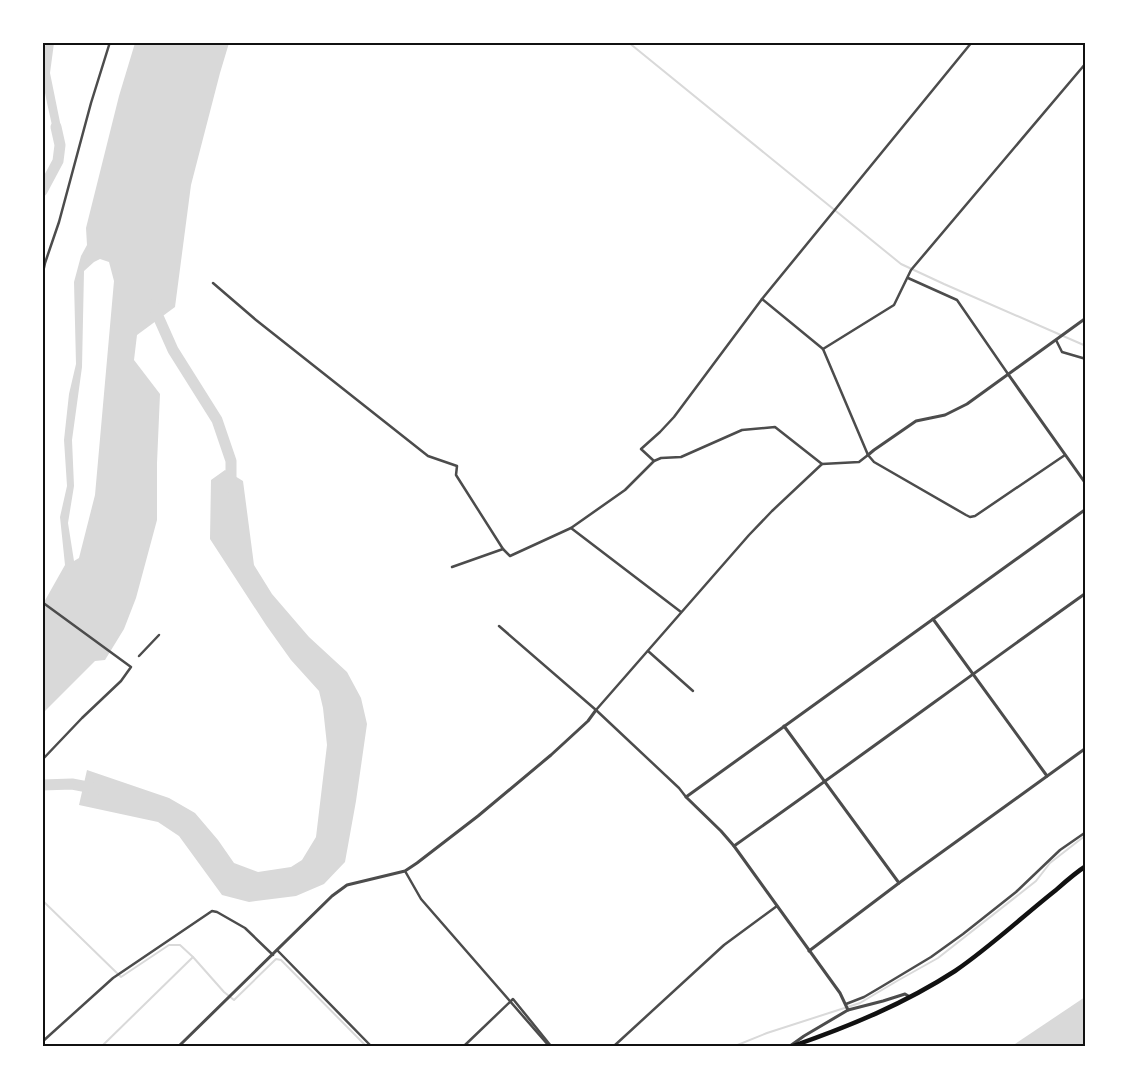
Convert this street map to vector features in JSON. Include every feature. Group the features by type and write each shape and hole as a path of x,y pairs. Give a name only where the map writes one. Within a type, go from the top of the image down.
{"main road":[{"path":"791,1046 849,1026 876,1014 910,997 955,970 1086,866"}],"street":[{"path":"42,277 59,222 88,112 110,42"},
{"path":"654,461 641,449 674,417 762,299 972,42"},
{"path":"823,349 894,304 911,270 1086,62"},
{"path":"908,278 958,300 1086,484"},
{"path":"212,283 428,456 457,466 456,475 502,549 510,556 571,528 625,490 654,461 661,458 681,457 742,430 775,427 822,464"},
{"path":"762,299 823,349 868,455 874,462 970,517 975,516 1066,455"},
{"path":"178,1046 332,896 347,885 405,871 478,816 551,755 588,721 749,535 822,464 859,462 916,421 945,416 967,404 1086,318"},
{"path":"1055,339 1062,352 1086,359"},
{"path":"686,797 1086,509"},
{"path":"571,528 681,612"},
{"path":"452,567 502,549"},
{"path":"734,846 1086,593"},
{"path":"42,602 131,667 121,680 42,760"},
{"path":"933,619 1047,776"},
{"path":"499,626 596,710 679,788 721,831 734,846 840,993 848,1010"},
{"path":"139,656 159,635"},
{"path":"648,651 693,691"},
{"path":"784,726 899,883"},
{"path":"809,951 899,883 1086,748"},
{"path":"846,1004 864,997 955,940 1016,892 1060,850 1086,832"},
{"path":"405,871 421,899 510,1002"},
{"path":"614,1046 724,945 777,906"},
{"path":"42,1042 113,978 212,911 245,928 273,955"},
{"path":"277,950 370,1046"},
{"path":"791,1046 848,1010 905,994 910,997"},
{"path":"464,1046 514,999 550,1046"}],"shaded area":[{"path":"46,43 54,43 50,73 64,142 55,141 45,92 42,67"},
{"path":"135,43 229,43 191,185 175,307 137,335 134,360 160,394 157,520 136,598 124,629 105,660 95,661 43,713 43,604 65,565 60,517 67,486 64,440 69,394 76,364 74,282 81,256 87,245 86,228 119,96","holes":["100,259 109,262 114,281 95,495 79,558 74,561 68,523 74,486 72,440 82,367 84,271"]},
{"path":"225,470 243,481 254,565 272,594 309,637 347,672 361,698 367,724 345,862 324,884 296,896 249,902 222,895 179,836 158,822 79,805 87,770 169,798 195,813 218,840 234,863 258,872 291,867 302,860 316,837 327,745 319,691 291,660 210,539 211,480"},
{"path":"1085,997 1085,1046 1012,1046"}],"waterway":[{"path":"628,42 901,264 1086,346"},
{"path":"42,191 58,161 60,145 56,127"},
{"path":"153,305 173,350 217,420 231,461 231,487"},
{"path":"42,785 72,784 98,789"},
{"path":"735,1046 767,1033 860,1003 938,958 1036,881 1050,863 1086,835"},
{"path":"42,900 121,977 169,945 180,945 224,992 234,1000 276,959 281,960 366,1046"},
{"path":"102,1046 193,957"}]}
